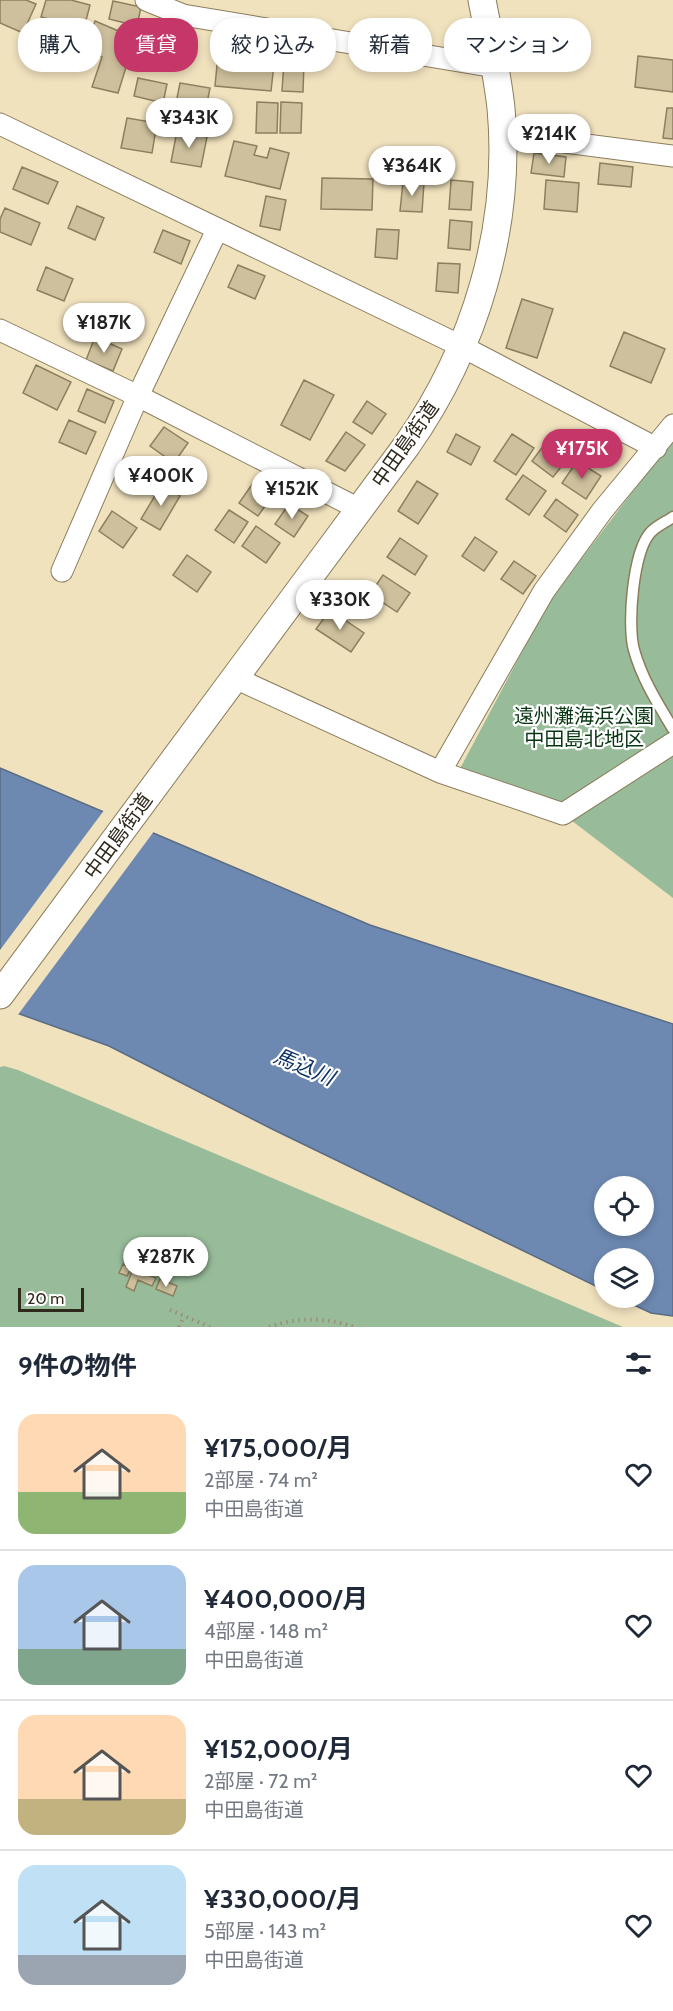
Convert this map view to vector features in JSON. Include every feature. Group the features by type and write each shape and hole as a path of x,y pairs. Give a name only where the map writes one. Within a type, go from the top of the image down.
{"street":[{"path":"146,0 183,15 444,58"},
{"name":"中田島街道","path":"482,0 485,18"},
{"name":"中田島街道","path":"0,995 428,415 463,347 491,260 500,194 502,134 496,72"},
{"path":"0,124 463,347 656,448"},
{"path":"502,134 673,156"},
{"path":"62,571 138,396 217,230"},
{"path":"0,330 138,396 359,508"},
{"path":"440,772 544,591 603,511 673,425"},
{"path":"235,678 440,772 563,814 673,742"}],"lane":[{"path":"673,517 650,533 634,569 633,593 633,648 648,687 673,729"}],"path":[{"path":"170,1310 210,1327"},
{"path":"179,1327 184,1316"},
{"path":"269,1327 289,1320 313,1318 336,1321 354,1327"}],"green space":[{"name":"遠州灘海浜公園 中田島北地区","path":"673,439 673,898 563,814 455,778 549,601"},
{"path":"4,1066 623,1327 0,1327 0,1067"}],"water":[{"name":"馬込川","path":"0,768 370,925 673,1024 673,1316 651,1313 640,1308 654,1308 654,1248 594,1248 594,1285 274,1130 109,1046 0,1007"}],"pier":[{"path":"105,809 155,830 17,1016 0,1010 0,950"}],"building":[{"path":"0,0 26,0 36,4 30,18 18,18 18,31 0,23"},
{"path":"46,0 71,0 90,5 87,18 41,17"},
{"path":"113,1 141,7 139,18 109,19"},
{"path":"102,24 114,29 114,72 124,72 118,93 92,87 97,72 102,72"},
{"path":"638,56 673,60 673,92 635,87"},
{"path":"216,72 273,72 271,91 215,86"},
{"path":"283,72 304,72 303,92 282,91"},
{"path":"138,78 167,84 163,103 134,96"},
{"path":"180,83 210,88 204,118 174,113"},
{"path":"257,102 278,103 277,133 256,133"},
{"path":"281,102 302,103 301,133 280,133"},
{"path":"667,108 673,108 673,139 663,138"},
{"path":"127,118 157,123 152,153 121,148"},
{"path":"177,131 207,137 201,167 171,162"},
{"path":"234,141 257,146 254,155 267,158 270,148 289,153 280,189 225,176"},
{"path":"534,153 566,157 564,177 531,173"},
{"path":"600,163 633,167 631,187 598,184"},
{"path":"22,167 58,182 48,204 13,189"},
{"path":"322,178 373,179 372,210 321,209"},
{"path":"451,180 473,182 471,210 449,209"},
{"path":"546,180 579,183 577,212 544,209"},
{"path":"403,182 424,183 422,212 400,211"},
{"path":"266,196 286,200 280,230 260,226"},
{"path":"77,206 104,218 95,240 68,228"},
{"path":"5,208 40,223 31,245 0,232 0,219"},
{"path":"450,220 472,222 470,250 448,248"},
{"path":"377,229 399,230 397,259 375,257"},
{"path":"163,230 190,241 181,264 154,252"},
{"path":"438,263 460,264 458,293 436,291"},
{"path":"238,265 265,276 255,299 228,287"},
{"path":"46,267 73,279 64,301 37,290"},
{"path":"522,299 553,309 537,358 506,348"},
{"path":"624,332 665,349 651,383 610,366"},
{"path":"95,337 122,349 113,371 86,360"},
{"path":"36,365 71,382 57,410 23,393"},
{"path":"304,380 334,395 310,440 281,425"},
{"path":"87,389 114,401 105,423 78,411"},
{"path":"367,401 386,414 372,434 353,422"},
{"path":"69,420 96,432 86,454 59,442"},
{"path":"164,427 188,443 174,463 150,446"},
{"path":"346,432 365,445 345,471 326,461"},
{"path":"456,434 480,447 471,465 447,452"},
{"path":"512,434 534,448 516,475 494,461"},
{"path":"544,445 566,461 553,477 532,461"},
{"path":"577,461 601,476 586,499 562,483"},
{"path":"523,475 546,491 529,515 506,499"},
{"path":"417,481 438,494 418,524 398,511"},
{"path":"253,483 272,496 258,516 239,503"},
{"path":"162,484 180,496 160,530 141,519"},
{"path":"556,499 578,515 566,532 544,516"},
{"path":"289,504 308,516 294,537 275,524"},
{"path":"229,510 248,522 234,543 215,530"},
{"path":"112,511 137,528 123,548 99,531"},
{"path":"256,526 280,543 266,563 242,546"},
{"path":"475,537 497,552 484,571 462,556"},
{"path":"400,538 427,556 415,575 387,557"},
{"path":"187,555 211,572 197,592 173,575"},
{"path":"514,561 536,576 523,594 501,579"},
{"path":"383,575 410,593 397,612 370,594"},
{"path":"330,610 364,633 351,652 316,629"},
{"path":"123,1264 131,1268 127,1276 119,1273"},
{"path":"133,1269 156,1278 152,1286 138,1280 134,1291 126,1287"},
{"path":"160,1279 177,1286 173,1296 156,1289"}]}
